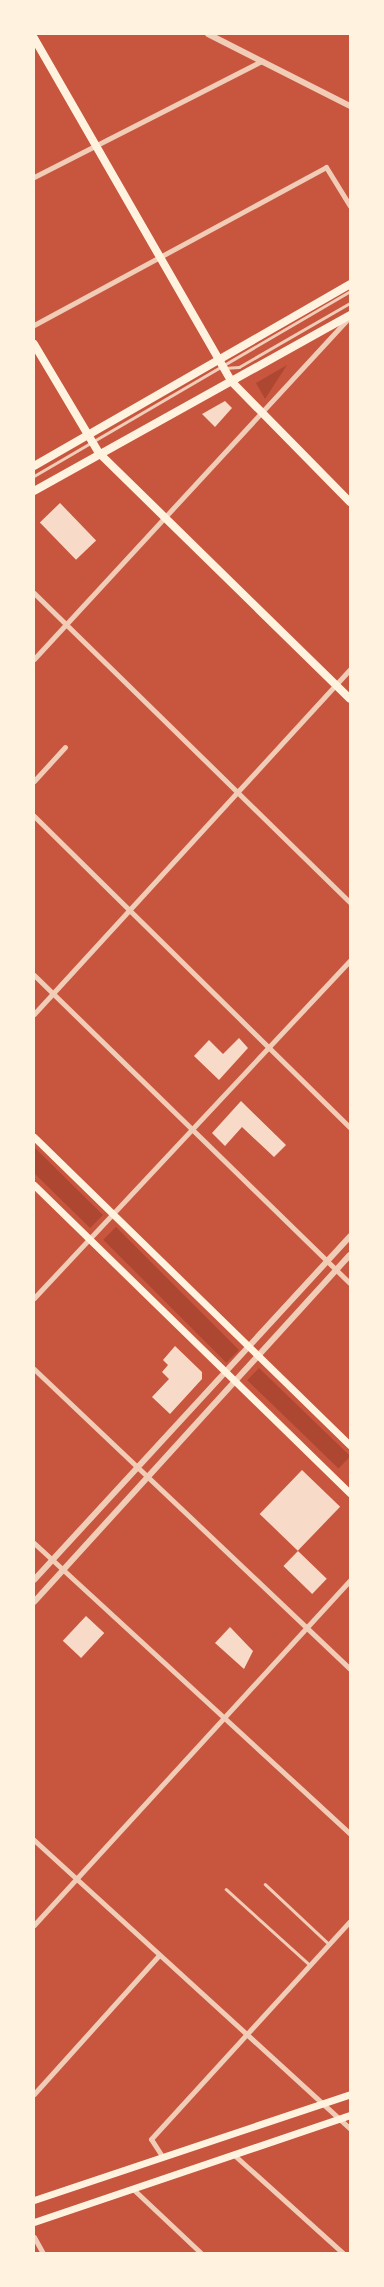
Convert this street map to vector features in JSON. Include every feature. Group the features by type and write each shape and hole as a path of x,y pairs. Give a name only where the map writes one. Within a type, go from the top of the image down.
{"main road":[{"path":"34,38 230,381 350,502"},
{"path":"34,466 88,439 218,360 350,284"},
{"path":"34,491 99,453 350,315"},
{"path":"34,344 88,439 99,453 350,699"},
{"path":"34,1137 350,1444"},
{"path":"34,1186 350,1493"},
{"path":"34,2200 350,2094"},
{"path":"34,2222 350,2116"}],"street":[{"path":"208,34 350,106"},
{"path":"34,177 262,61"},
{"path":"34,325 326,167 350,206"},
{"path":"34,659 350,315"},
{"path":"34,593 350,902"},
{"path":"34,1014 350,669"},
{"path":"34,781 65,747"},
{"path":"34,816 350,1128"},
{"path":"34,1298 350,960"},
{"path":"34,975 350,1282"},
{"path":"34,1580 350,1236"},
{"path":"34,1602 350,1255"},
{"path":"34,1369 350,1668"},
{"path":"34,1543 350,1834"},
{"path":"34,1925 350,1580"},
{"path":"34,1840 350,2129"},
{"path":"162,2156 152,2139 246,2032 350,1921"},
{"path":"34,2094 159,1955"},
{"path":"233,2154 342,2253"},
{"path":"132,2189 201,2253"},
{"path":"34,2237 43,2253"}],"lane":[{"path":"34,476 88,439 223,368 350,291"},
{"path":"223,368 239,367 350,303"},
{"path":"265,1884 329,1944"},
{"path":"226,1889 310,1965"}],"shaded area":[{"path":"287,365 265,399 256,383"},
{"path":"34,1147 103,1215 90,1228 34,1173"},
{"path":"116,1227 239,1350 226,1363 103,1240"},
{"path":"259,1368 350,1456 339,1468 247,1380"}],"building":[{"path":"225,401 232,408 215,427 202,414"},
{"path":"60,503 96,540 76,560 40,522"},
{"path":"239,1038 248,1048 219,1080 194,1056 209,1040 223,1054"},
{"path":"241,1101 286,1145 274,1157 242,1127 225,1146 212,1133"},
{"path":"175,1346 202,1372 202,1379 170,1414 152,1397 169,1379 162,1372 168,1365 163,1360"},
{"path":"302,1470 340,1507 298,1551 260,1514"},
{"path":"298,1551 327,1579 312,1594 283,1566"},
{"path":"86,1616 104,1633 81,1658 63,1641"},
{"path":"230,1627 253,1651 244,1669 215,1643"}]}
